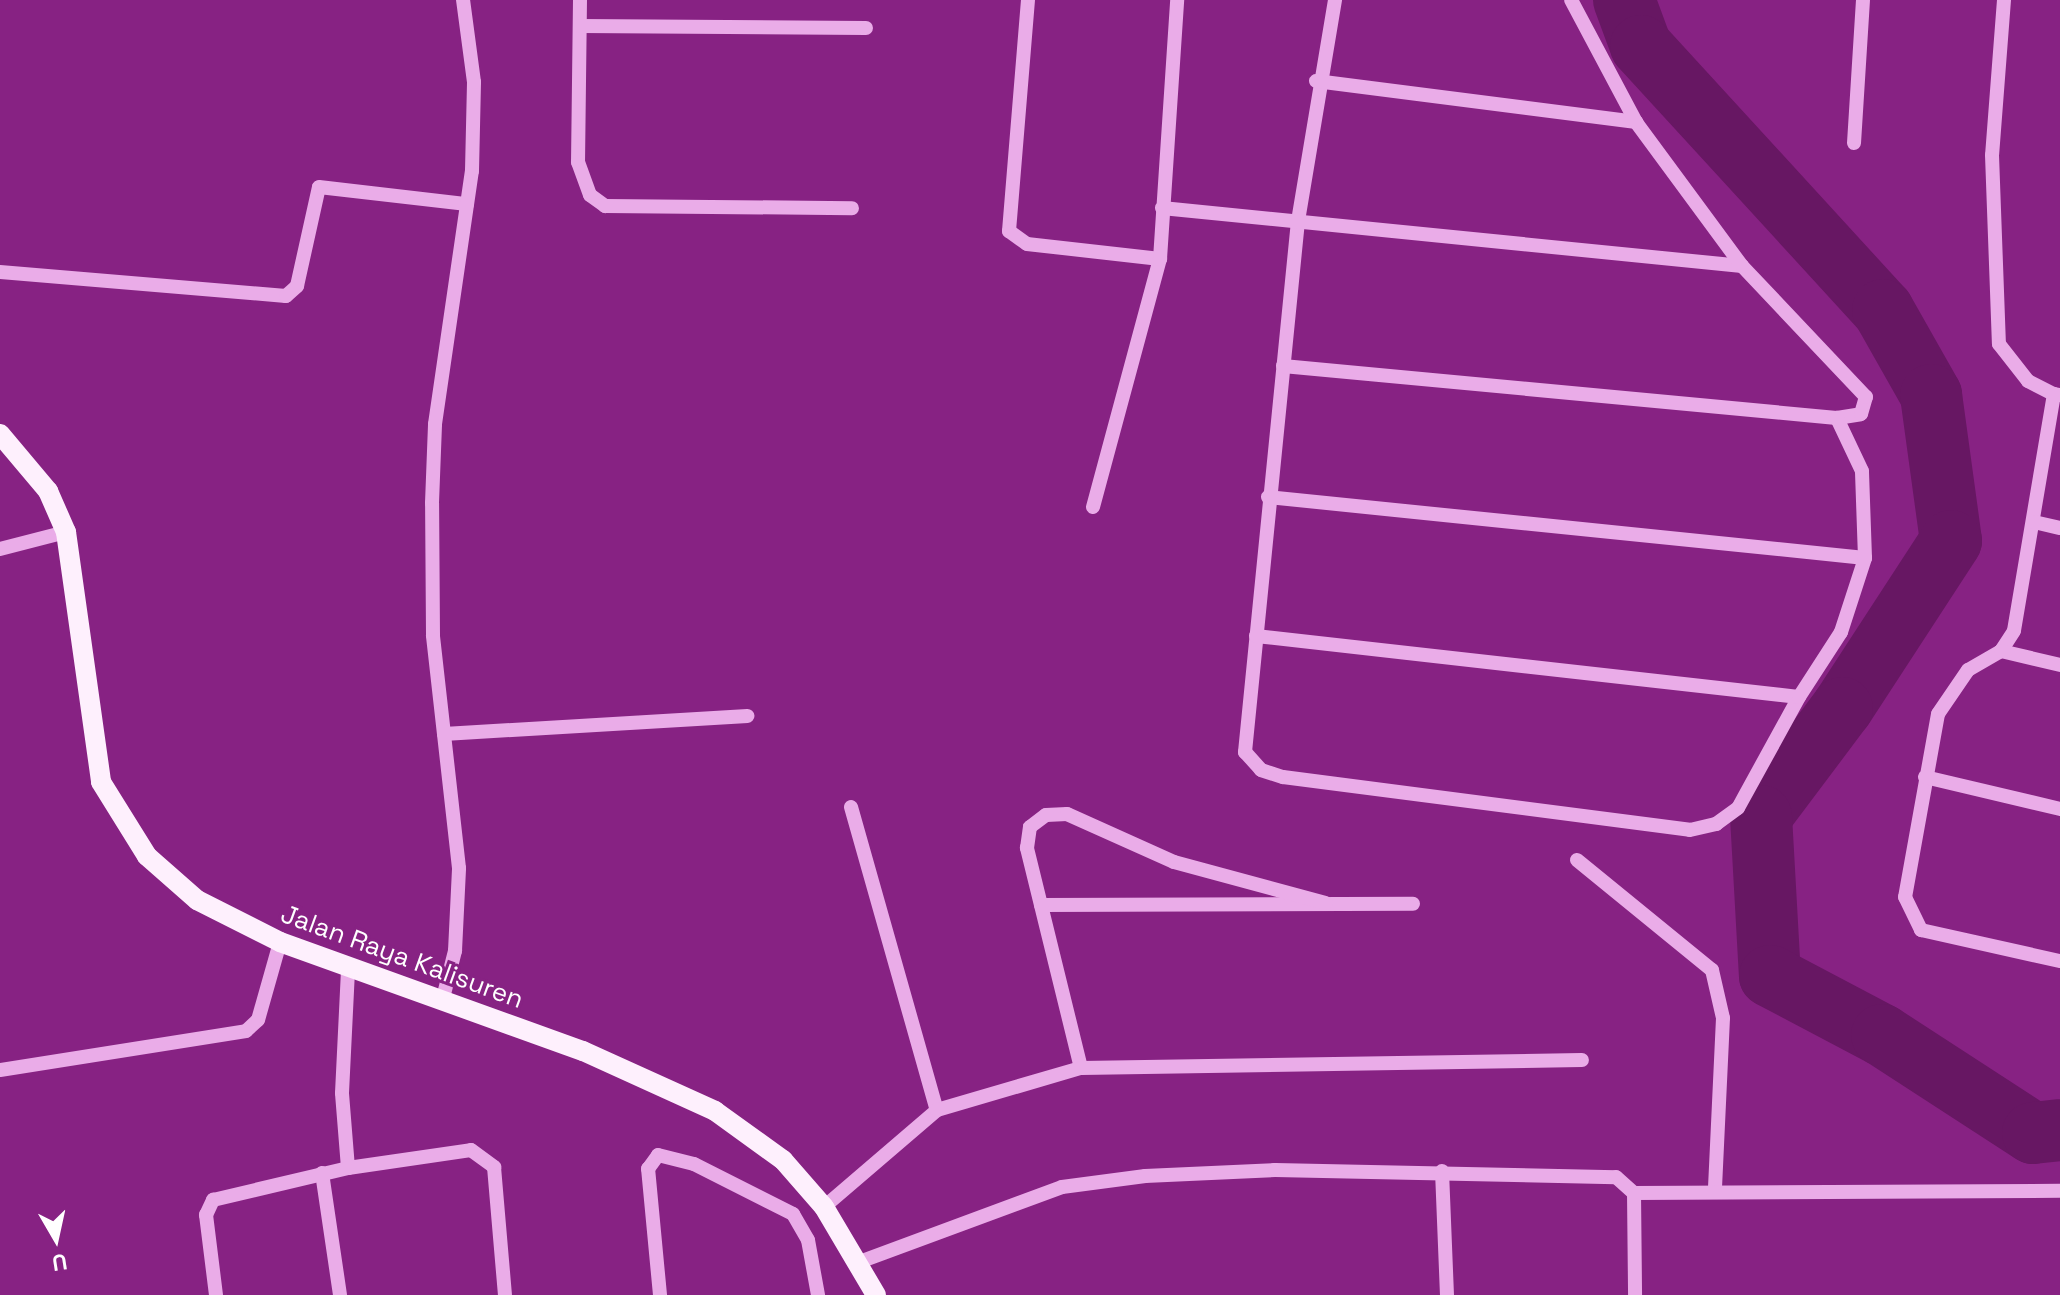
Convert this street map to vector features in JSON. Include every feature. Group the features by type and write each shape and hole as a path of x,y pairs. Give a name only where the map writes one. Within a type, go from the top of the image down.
{"main road":[{"name":"Jalan Raya Kalisuren","path":"0,434 48,491 66,532 101,782 157,865 197,900 280,942 348,969 443,998 715,1111 783,1160 824,1207 862,1261 876,1295"}],"street":[{"path":"443,998 455,951 459,868 432,607 435,424 467,204 474,82 463,0"},
{"path":"580,0 578,162 590,195 605,206 852,208"},
{"path":"1028,0 1009,231 1027,244 1160,259"},
{"path":"1093,507 1160,259 1177,0"},
{"path":"1335,0 1316,81 1268,497 1245,752 1261,770 1690,830 1716,824 1738,808 1799,697 1841,632 1865,558 1862,471 1837,418"},
{"path":"1283,366 1837,418 1861,414 1866,397 1742,266 1636,122 1571,0"},
{"path":"1854,143 1863,0"},
{"path":"2004,0 1992,155 1999,344 2028,381 2057,394 2014,631 2001,651 1968,670 1948,694 1925,777 1906,881 1909,917 1932,933 2060,961"},
{"path":"580,26 866,28"},
{"path":"1316,81 1636,122"},
{"path":"0,272 286,296 297,286 314,189 467,204"},
{"path":"1162,208 1742,266"},
{"path":"1268,497 1865,558"},
{"path":"2034,522 2060,528"},
{"path":"0,549 66,532"},
{"path":"1256,636 1799,697"},
{"path":"2001,651 2060,665"},
{"path":"444,734 747,716"},
{"path":"1925,777 2060,809"},
{"path":"851,807 937,1110"},
{"path":"1081,1068 1027,848 1030,827 1046,815 1067,814 1174,862 1326,903"},
{"path":"1577,860 1712,970 1723,1018 1715,1190"},
{"path":"1041,905 1413,904"},
{"path":"0,1070 246,1031 258,1020 280,942"},
{"path":"348,969 342,1093 348,1168"},
{"path":"824,1207 937,1110 1081,1068 1582,1060"},
{"path":"216,1295 206,1215 213,1200 322,1173 471,1150 486,1156 494,1167 505,1295"},
{"path":"660,1295 650,1160 670,1156 694,1164 793,1214 808,1240 818,1295"},
{"path":"862,1261 1062,1187 1261,1170 1442,1171 1616,1177 1634,1193 1715,1190 2060,1191"},
{"path":"1442,1171 1447,1295"},
{"path":"322,1173 340,1295"},
{"path":"1634,1193 1635,1295"}],"waterway":[{"path":"1624,0 1641,46 1883,310 1931,395 1951,541 1842,708 1761,816 1770,976 1882,1035 2033,1133 2060,1130"}]}
